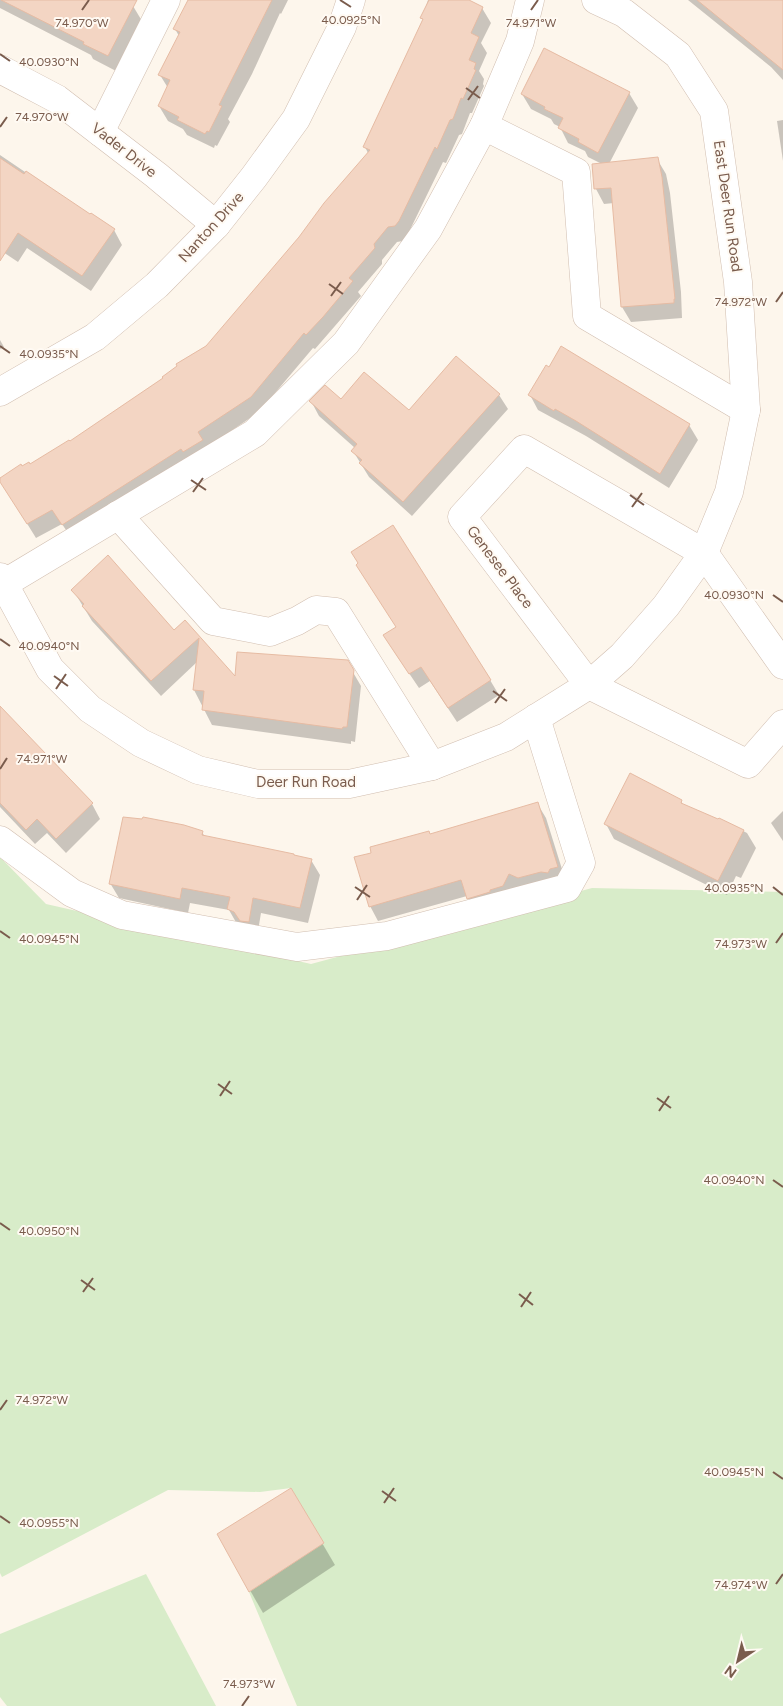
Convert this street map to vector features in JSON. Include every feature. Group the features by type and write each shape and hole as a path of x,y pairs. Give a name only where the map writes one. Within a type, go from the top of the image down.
{"street":[{"path":"100,132 166,0"},
{"name":"Nanton Drive","path":"0,392 95,337 157,285 216,225 296,120 342,28 351,0"},
{"path":"1,582 255,433 346,343 428,228 484,126 520,41 530,0"},
{"name":"East Deer Run Road","path":"589,685 622,656 666,606 704,553 729,492 746,410 738,282 714,111 678,55 624,13 596,0"},
{"name":"Vader Drive","path":"0,69 57,99 156,175 216,225"},
{"path":"484,126 576,172 587,316 746,410"},
{"name":"Genesee Place","path":"783,665 704,553 524,449 462,517 589,685 748,764 783,724"},
{"path":"118,515 214,621 270,632 297,621 316,610 336,612 432,766"},
{"name":"Deer Run Road","path":"1,582 50,669 90,709 141,743 198,770 258,784 349,784 432,766 506,737 589,685"},
{"path":"0,840 72,893 122,915 297,947 387,936 567,888 581,863 536,718"}],"green space":[{"path":"0,857 46,904 311,964 592,888 783,892 783,1706 297,1706 249,1592 323,1543 291,1488 260,1492 168,1490 2,1577 0,1573"},
{"path":"146,1574 216,1706 7,1706 0,1697 0,1634"}],"building":[{"path":"1,0 137,0 108,56"},
{"path":"188,0 272,0 219,105 222,106 209,132 207,131 205,134 177,120 179,117 158,106 170,80 158,75 180,32 173,29"},
{"path":"429,0 469,0 483,7 471,33 479,37 469,60 476,63 474,69 476,70 463,99 461,98 453,119 450,120 437,149 435,147 399,221 395,226 388,227 374,244 375,248 349,278 353,281 323,317 306,335 304,333 251,397 198,432 203,440 183,452 181,449 62,525 52,510 27,524 0,482 0,478 21,464 22,466 29,462 30,464 70,441 163,378 177,366 176,364 206,346 370,150 363,147 423,19 420,18"},
{"path":"697,0 783,0 783,70"},
{"path":"544,48 630,92 598,153 578,142 579,139 558,128 563,118 544,109 545,107 521,94"},
{"path":"658,157 662,177 675,299 674,303 621,307 611,188 594,189 592,164"},
{"path":"0,158 24,174 26,171 115,229 82,276 18,233 0,261"},
{"path":"561,346 690,424 660,474 576,421 555,409 554,411 528,395 546,365 549,367"},
{"path":"456,356 500,394 403,502 359,463 362,460 351,451 357,444 309,401 325,385 341,399 364,372 409,410"},
{"path":"393,525 491,680 448,708 421,667 409,674 383,635 396,627 356,565 358,563 351,552"},
{"path":"108,555 174,630 185,620 235,676 237,652 348,660 354,670 347,727 342,729 202,710 204,691 193,690 199,638 151,681 82,606 84,604 71,590"},
{"path":"0,706 93,803 56,839 37,819 26,830 0,803"},
{"path":"630,773 682,800 681,803 744,830 718,881 604,824"},
{"path":"538,802 558,867 550,869 548,873 541,872 518,878 509,874 503,886 467,899 461,880 369,907 354,857 371,853 370,847 429,831 430,834"},
{"path":"123,817 142,819 143,817 184,825 203,831 202,835 312,859 300,908 253,898 249,922 240,921 234,912 227,909 230,897 182,888 180,899 109,884"},
{"path":"291,1488 324,1543 249,1592 217,1534"}]}
